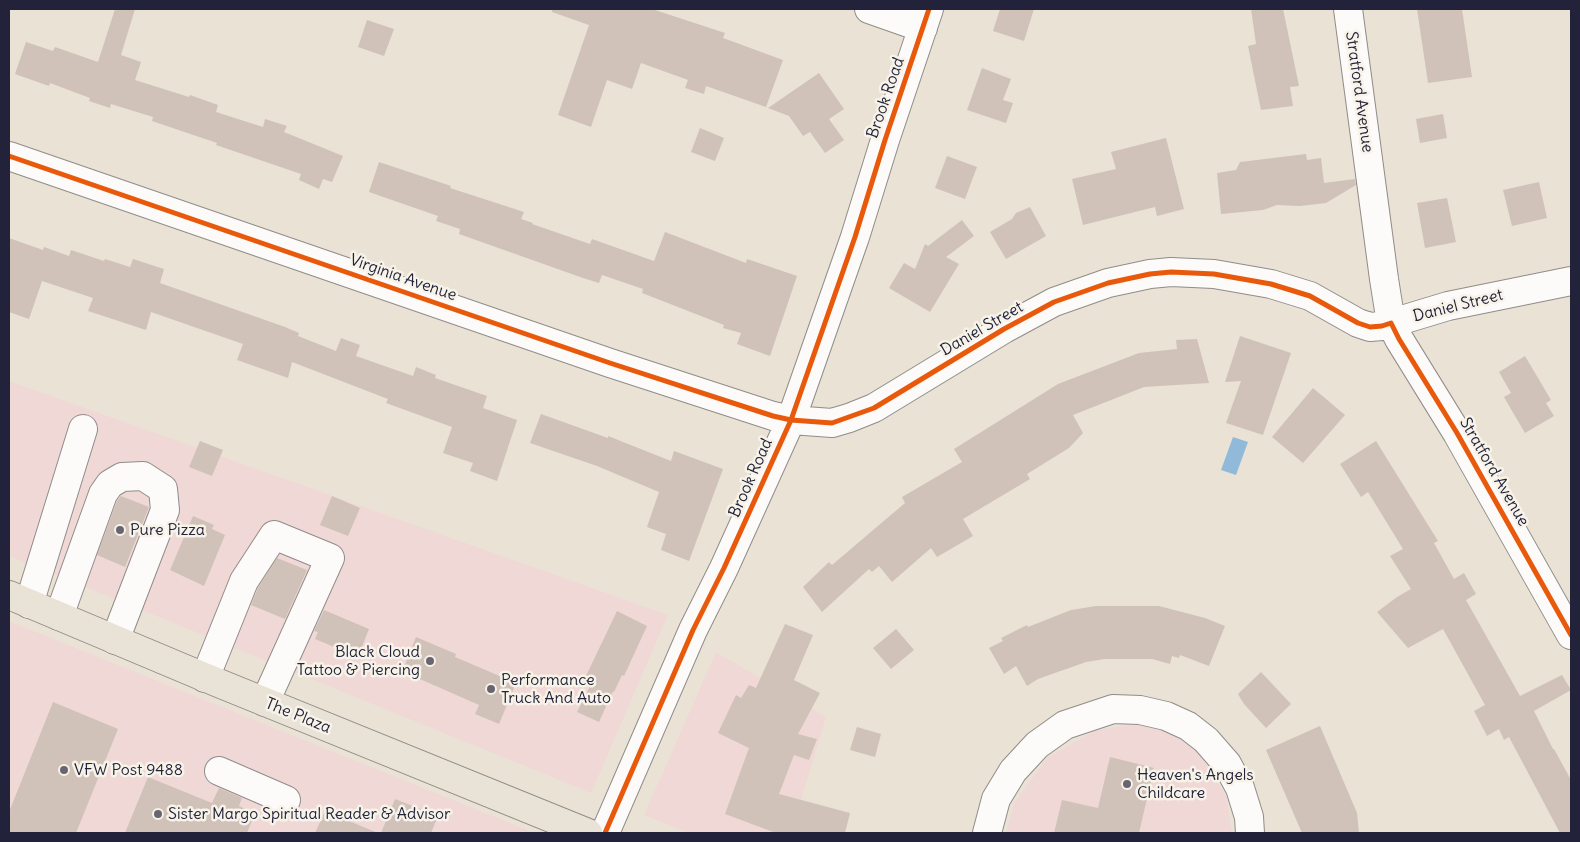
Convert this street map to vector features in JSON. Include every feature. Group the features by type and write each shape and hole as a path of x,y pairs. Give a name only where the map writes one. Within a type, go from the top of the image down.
{"main road":[{"name":"The Plaza","path":"19,600 205,678 588,833"}],"street":[{"path":"869,9 926,18"},
{"name":"Stratford Avenue","path":"1348,9 1391,324 1458,433 1571,635"},
{"name":"Brook Road","path":"605,833 693,630 724,568 791,420 855,237 926,18"},
{"name":"Virginia Avenue","path":"9,156 610,363 773,416 791,420"},
{"name":"Daniel Street","path":"791,420 832,423 874,408 1004,328 1054,302 1108,283 1150,274 1171,272 1214,274 1271,284 1310,296 1358,323 1370,327 1391,324 1448,306 1571,281"},
{"path":"19,600 83,429"},
{"path":"59,616 104,494 110,484 122,477 144,476 163,489 165,510 115,640"},
{"path":"205,678 244,581 274,536 330,558 265,702"},
{"path":"987,833 996,799 1013,771 1037,745 1065,725 1113,709 1140,710 1166,716 1188,726 1206,740 1227,764 1240,788 1249,817 1250,833"},
{"path":"219,771 286,800"}],"shaded area":[{"path":"9,381 668,615 591,793 9,556"},
{"path":"9,621 535,833 9,833"},
{"path":"716,652 826,717 791,833 689,833 644,815"},
{"path":"1146,723 1172,730 1194,745 1226,796 1232,833 1006,833 1014,803 1047,758 1096,730"}],"water":[{"path":"1233,437 1248,442 1236,475 1221,470"}],"building":[{"path":"115,9 135,9 121,55 141,62 135,80 218,105 216,112 263,127 265,119 287,126 284,132 343,156 332,182 323,179 319,189 299,180 301,174 152,121 153,117 111,104 110,108 89,101 90,98 50,83 49,86 15,74 26,42 53,51 55,47 98,62"},
{"path":"552,9 652,9 725,33 723,38 783,60 766,107 706,86 704,94 685,88 688,80 641,63 632,89 607,80 591,127 558,115 589,25 552,12"},
{"path":"1000,9 1034,9 1024,41 993,31"},
{"path":"1251,9 1283,9 1299,86 1290,87 1293,106 1261,110 1248,46 1256,44"},
{"path":"1417,9 1462,9 1472,77 1428,83"},
{"path":"367,20 394,29 384,56 358,47"},
{"path":"982,68 1011,79 1003,100 1013,103 1006,123 967,110"},
{"path":"819,73 844,109 829,119 844,140 825,153 810,132 803,136 789,116 768,108"},
{"path":"1443,114 1447,138 1420,143 1416,119"},
{"path":"700,128 724,138 715,161 691,152"},
{"path":"1166,138 1184,209 1157,216 1155,207 1083,225 1072,179 1116,169 1111,152"},
{"path":"1306,154 1307,160 1321,158 1324,183 1355,179 1356,185 1326,203 1300,206 1277,205 1263,210 1221,214 1217,173 1236,170 1240,162"},
{"path":"947,156 977,167 965,199 935,188"},
{"path":"379,162 524,212 521,219 590,244 592,239 654,261 665,232 746,263 747,259 797,276 770,356 737,344 741,333 723,328 724,325 642,293 643,289 602,275 599,283 583,278 459,234 460,229 436,221 438,216 369,192"},
{"path":"1539,182 1547,218 1512,226 1503,190"},
{"path":"1447,198 1456,242 1425,248 1417,203"},
{"path":"1030,207 1046,236 1006,259 990,232 1012,219 1016,213"},
{"path":"962,220 974,236 946,257 959,264 930,312 889,288 904,263 915,269 925,244 928,246"},
{"path":"9,238 43,250 44,247 69,256 71,250 130,267 133,259 164,269 160,283 285,327 299,333 298,336 336,351 341,338 360,345 356,356 413,376 416,367 436,375 435,378 487,396 483,408 517,420 497,481 470,471 473,463 443,453 452,427 386,403 388,399 292,362 288,378 237,360 243,344 151,312 146,330 88,311 93,298 42,281 29,319 9,312"},
{"path":"1240,336 1291,353 1263,435 1226,423 1241,381 1225,382"},
{"path":"1197,339 1209,383 1144,387 1073,415 1083,433 1069,448 1027,474 1030,479 963,519 973,536 937,557 931,548 892,582 879,566 872,572 869,569 822,612 803,587 829,562 832,565 905,503 902,497 962,462 954,449 1058,384 1139,353 1177,349 1176,340"},
{"path":"1525,356 1551,400 1546,403 1554,416 1525,433 1504,397 1511,393 1499,372"},
{"path":"1313,388 1345,415 1303,463 1272,437"},
{"path":"541,414 608,438 608,436 671,461 674,451 723,469 689,561 661,550 666,534 647,527 659,492 597,466 530,443"},
{"path":"200,441 223,450 212,476 189,467"},
{"path":"1376,441 1438,541 1434,543 1454,579 1464,573 1476,594 1466,600 1520,696 1562,675 1571,690 1534,711 1571,780 1571,833 1560,833 1509,737 1504,740 1499,729 1487,736 1474,711 1485,705 1443,629 1408,648 1377,612 1411,589 1390,556 1403,549 1368,492 1361,497 1340,464"},
{"name":"Pure Pizza","path":"121,496 149,507 125,567 97,555 117,501"},
{"path":"332,496 360,508 348,536 320,525"},
{"path":"193,516 214,525 212,529 225,535 204,586 170,570"},
{"path":"277,558 307,570 285,619 251,605 258,588"},
{"path":"1096,606 1159,606 1205,618 1225,626 1209,666 1180,655 1179,658 1172,656 1170,664 1152,659 1105,659 1086,662 1038,679 1027,686 1016,666 1004,674 989,648 1003,641 1001,638 1027,625 1028,627 1071,610"},
{"path":"324,610 369,629 358,657 315,639 318,632 314,631"},
{"path":"617,611 647,626 624,676 622,675 613,691 599,722 577,712 592,682 585,678"},
{"path":"785,624 813,635 794,680 820,693 798,734 817,739 809,760 794,755 779,794 850,813 845,833 776,833 725,814 749,748 718,733 736,695 741,698 749,685 756,688"},
{"path":"896,629 914,650 891,669 873,648"},
{"path":"416,637 456,654 455,657 516,683 499,724 475,714 479,705 413,676 415,672 404,667"},
{"path":"1261,672 1291,704 1266,728 1244,704 1238,694"},
{"name":"VFW Post 9488","path":"53,702 118,729 76,833 9,833 9,812"},
{"path":"1320,726 1357,813 1359,833 1302,833 1266,750"},
{"path":"857,727 881,734 875,757 850,750"},
{"name":"Heaven's Angels Childcare","path":"1110,757 1154,768 1139,833 1054,833 1062,800 1098,808"},
{"path":"148,777 212,803 219,788 242,798 239,806 255,813 247,833 125,833"},
{"path":"395,799 438,816 431,833 381,833"},
{"path":"325,811 378,833 315,833"}],"cycle path":[{"path":"605,833 693,630 724,568 791,420 855,237 929,9"},
{"path":"9,156 610,363 773,416 791,420 832,423 874,408 1004,329 1054,302 1108,283 1150,274 1171,272 1214,274 1271,284 1310,296 1358,323 1370,327 1391,323 1457,433 1571,635"}],"place":[{"name":"Pure Pizza","path":"120,530"},
{"name":"Black Cloud Tattoo & Piercing","path":"430,661"},
{"name":"Performance Truck And Auto","path":"491,689"},
{"name":"VFW Post 9488","path":"64,770"},
{"name":"Heaven's Angels Childcare","path":"1127,784"},
{"name":"Sister Margo Spiritual Reader & Advisor","path":"158,814"}]}
